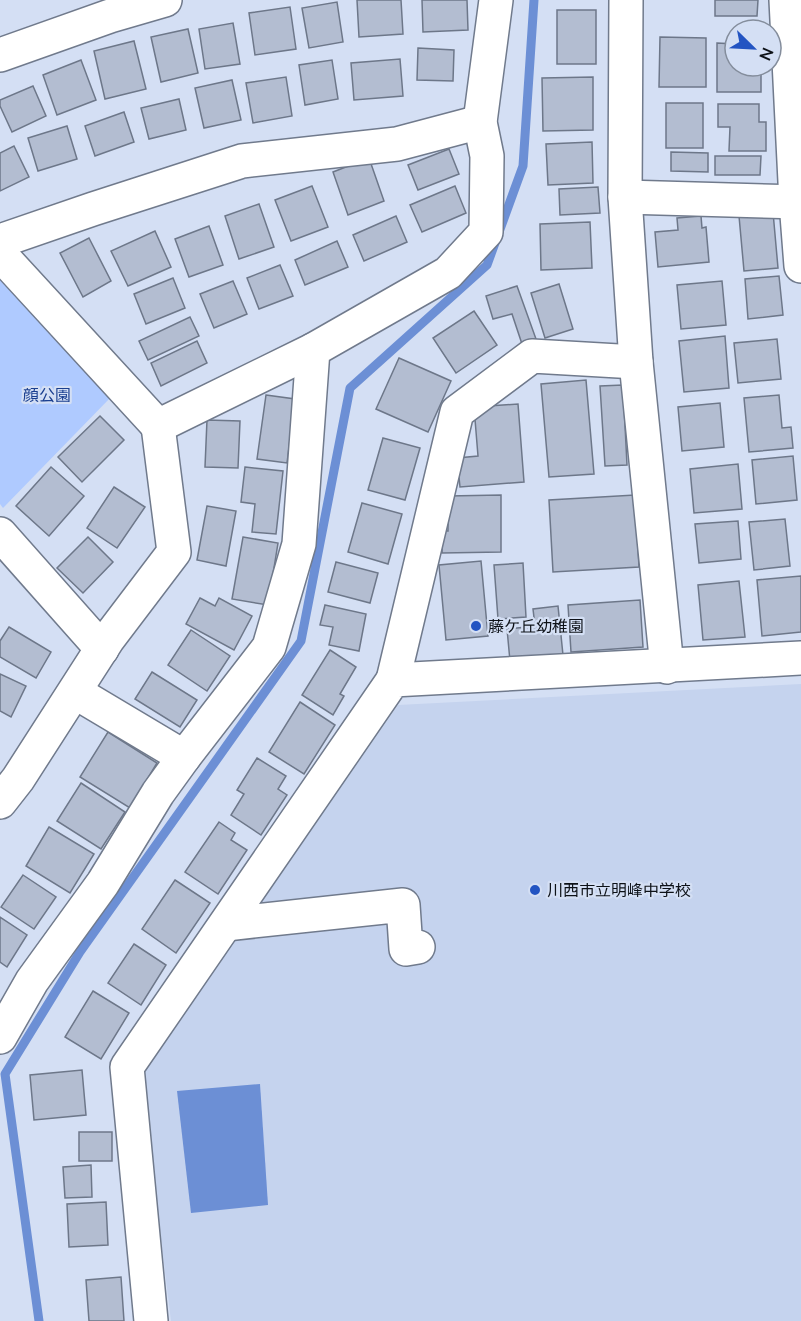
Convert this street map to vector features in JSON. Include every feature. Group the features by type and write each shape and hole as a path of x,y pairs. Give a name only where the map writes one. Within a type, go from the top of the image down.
{"street":[{"path":"0,55 110,16 165,0"},
{"path":"158,426 313,350 448,273 486,232 487,156 480,122 496,0"},
{"path":"626,0 625,197 636,362 668,667"},
{"path":"791,21 801,266"},
{"path":"0,241 242,161 397,144 480,122"},
{"path":"625,197 798,202"},
{"path":"0,254 158,426 174,552 102,649 18,779 0,802"},
{"path":"0,1037 32,981 103,883 158,793 269,647 300,544 313,350"},
{"path":"152,1321 127,1067 393,680 457,412 532,356 636,362"},
{"path":"0,534 102,649"},
{"path":"393,680 668,667 801,658"},
{"path":"75,692 184,757"},
{"path":"226,924 403,905 406,949 418,946"}],"shaded area":[{"name":"川西市立明峰中学校","path":"801,684 801,1321 171,1321 141,1075 398,705"},
{"path":"260,1084 268,1205 191,1213 177,1091"}],"green space":[{"name":"顔公園","path":"0,273 111,397 3,508 0,504"}],"building":[{"path":"357,0 401,0 403,34 359,37"},
{"path":"422,0 467,0 468,30 423,32"},
{"path":"715,0 758,0 757,16 715,16"},
{"path":"337,2 343,42 309,48 302,8"},
{"path":"290,7 296,49 255,55 249,13"},
{"path":"557,10 596,10 596,64 557,64"},
{"path":"233,23 240,64 205,69 199,29"},
{"path":"188,29 198,73 161,82 151,37"},
{"path":"660,37 706,38 706,87 659,87"},
{"path":"134,41 146,89 105,99 94,51"},
{"path":"717,43 723,43 723,78 761,78 761,92 717,92"},
{"path":"418,48 454,50 453,81 417,80"},
{"path":"400,59 403,96 354,100 351,63"},
{"path":"81,60 96,100 57,115 43,75"},
{"path":"332,60 338,99 305,105 299,65"},
{"path":"286,77 292,116 253,123 246,83"},
{"path":"593,77 593,130 543,131 542,78"},
{"path":"232,80 241,120 204,128 195,88"},
{"path":"33,86 46,116 12,132 0,106 0,100"},
{"path":"179,99 186,130 149,139 141,108"},
{"path":"666,103 703,103 703,148 666,148"},
{"path":"718,104 759,104 759,122 766,122 766,151 729,151 730,127 718,127"},
{"path":"124,112 134,142 95,156 85,126"},
{"path":"67,126 77,159 38,171 28,138"},
{"path":"592,142 593,183 548,185 546,144"},
{"path":"14,146 29,177 0,191 0,153"},
{"path":"449,149 459,174 418,190 408,165"},
{"path":"671,152 708,153 708,172 671,171"},
{"path":"715,156 761,156 760,175 715,175"},
{"path":"369,158 384,201 348,215 333,172"},
{"path":"312,186 328,227 291,241 275,200"},
{"path":"455,186 466,213 422,232 410,205"},
{"path":"598,187 600,213 560,215 559,189"},
{"path":"259,204 274,247 239,259 225,216"},
{"path":"773,212 778,268 744,271 739,216"},
{"path":"396,216 407,242 364,261 353,235"},
{"path":"701,216 702,228 706,227 709,262 658,267 655,232 678,230 677,218"},
{"path":"590,222 592,268 541,270 540,224"},
{"path":"209,226 223,265 189,277 175,239"},
{"path":"155,231 171,267 128,286 111,251"},
{"path":"89,238 111,281 83,297 60,253"},
{"path":"337,241 348,267 305,285 295,260"},
{"path":"280,265 293,296 259,309 247,278"},
{"path":"779,276 783,315 748,319 745,279"},
{"path":"173,278 185,308 146,324 134,294"},
{"path":"233,281 247,314 214,328 200,294"},
{"path":"722,281 726,325 681,329 677,285"},
{"path":"559,284 573,329 545,338 531,293"},
{"path":"517,286 536,339 522,344 512,314 493,319 486,296"},
{"path":"474,311 497,345 456,373 433,338"},
{"path":"190,317 199,336 148,360 139,341"},
{"path":"725,336 729,388 684,392 679,341"},
{"path":"777,339 781,379 738,383 734,343"},
{"path":"197,341 207,363 161,386 151,363"},
{"path":"399,358 451,381 428,432 376,409"},
{"path":"586,380 594,474 549,477 541,384"},
{"path":"623,385 627,465 605,466 600,386"},
{"path":"266,395 295,399 287,463 257,459"},
{"path":"779,395 782,428 791,427 793,448 749,452 744,398"},
{"path":"720,403 724,447 682,451 678,407"},
{"path":"518,404 524,482 460,487 457,458 478,456 474,407"},
{"path":"100,416 124,440 82,482 58,457"},
{"path":"207,420 240,421 238,468 205,467"},
{"path":"383,438 420,448 405,500 368,490"},
{"path":"793,456 797,500 756,504 752,460"},
{"path":"738,464 742,509 694,513 690,469"},
{"path":"51,467 84,496 49,536 16,506"},
{"path":"245,467 283,471 276,534 252,532 255,504 241,502"},
{"path":"114,487 145,507 117,548 87,528"},
{"path":"501,495 501,552 442,553 442,531 448,531 448,496"},
{"path":"635,495 639,567 553,572 549,500"},
{"path":"362,503 402,514 388,564 348,552"},
{"path":"207,506 236,511 226,566 197,560"},
{"path":"785,519 790,566 754,570 749,522"},
{"path":"738,521 741,559 699,563 695,524"},
{"path":"88,537 113,562 83,593 57,568"},
{"path":"243,537 278,543 268,605 232,599"},
{"path":"481,561 488,636 446,640 439,565"},
{"path":"336,562 378,573 370,603 328,592"},
{"path":"523,563 526,617 498,619 494,565"},
{"path":"801,576 801,632 762,636 757,580"},
{"path":"739,581 745,637 703,640 698,585"},
{"path":"200,598 215,606 219,598 252,616 234,650 186,624"},
{"path":"640,600 643,647 571,652 568,605"},
{"path":"325,605 366,614 359,651 329,645 333,627 320,625"},
{"path":"558,606 563,655 510,661 507,629 535,626 533,609"},
{"path":"9,627 51,652 36,678 0,657 0,641"},
{"path":"191,630 230,656 207,691 168,665"},
{"path":"330,650 356,667 340,694 344,696 333,715 302,695"},
{"path":"152,672 197,700 180,727 135,699"},
{"path":"0,674 26,686 11,717 0,711"},
{"path":"300,702 335,725 304,774 269,752"},
{"path":"108,732 157,763 130,808 80,777"},
{"path":"257,758 286,776 278,789 287,795 261,835 231,815 244,794 237,790"},
{"path":"81,783 125,812 101,849 57,821"},
{"path":"219,822 235,833 231,840 247,850 218,894 185,872"},
{"path":"49,827 94,854 70,893 26,866"},
{"path":"23,875 56,897 34,929 1,907"},
{"path":"175,880 210,903 176,953 142,929"},
{"path":"0,917 27,935 7,967 0,962"},
{"path":"134,944 166,965 141,1005 108,983"},
{"path":"93,991 129,1013 101,1059 65,1037"},
{"path":"82,1070 86,1115 34,1120 30,1075"},
{"path":"79,1132 112,1132 112,1161 79,1161"},
{"path":"91,1165 92,1197 65,1198 63,1167"},
{"path":"106,1202 108,1245 69,1247 67,1204"},
{"path":"121,1277 124,1321 89,1321 86,1280"}],"waterway":[{"path":"39,1321 5,1074 80,952 301,641 350,388 487,265 523,166 534,0"}],"place":[{"name":"藤ケ丘幼稚園","path":"476,626"},
{"name":"川西市立明峰中学校","path":"535,890"}]}
